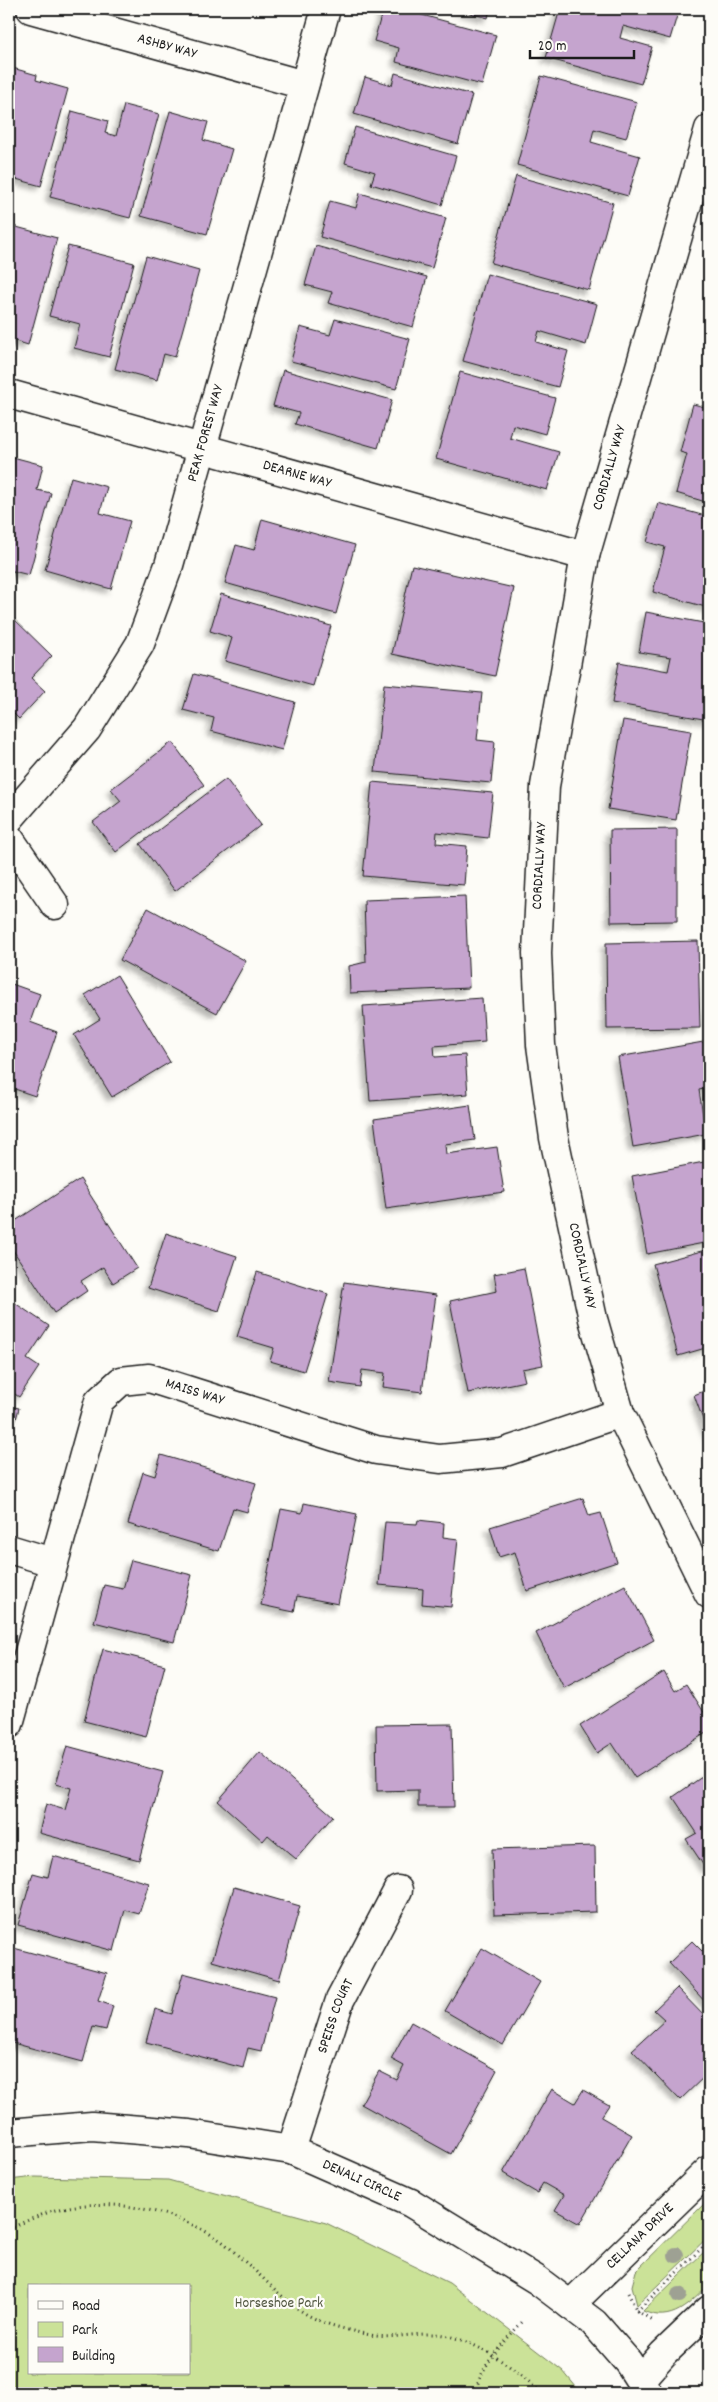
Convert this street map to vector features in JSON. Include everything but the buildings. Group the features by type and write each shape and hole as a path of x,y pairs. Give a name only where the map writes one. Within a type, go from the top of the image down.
{"street":[{"name":"ASHBY WAY","path":"31,9 304,85"},
{"name":"PEAK FOREST WAY","path":"9,819 88,729 140,644 169,565 326,9"},
{"name":"CORDIALLY WAY","path":"709,129 585,556 544,786 537,954 541,1045 554,1138 593,1319 620,1413 709,1594"},
{"name":"DEARNE WAY","path":"9,394 585,556"},
{"path":"9,838 55,905"},
{"name":"MAISS WAY","path":"9,1724 52,1562 99,1401 121,1381 149,1378 376,1450 440,1458 502,1453 620,1413"},
{"path":"9,1549 52,1562"},
{"name":"SPEISS COURT","path":"291,2150 340,2000 398,1890"},
{"name":"DENALI CIRCLE","path":"9,2133 92,2126 189,2134 291,2150 411,2203 537,2280 594,2323 628,2362 644,2387"},
{"name":"CELLANA DRIVE","path":"570,2305 709,2170"},
{"path":"644,2387 663,2354 709,2310"}],"path":[{"path":"9,2229 38,2215 70,2207 104,2206 145,2209 187,2223 216,2237 285,2299 318,2320 377,2336 447,2336 470,2344 492,2356 532,2384 541,2393"},
{"path":"637,2311 709,2241"},
{"path":"475,2393 479,2378 492,2356 524,2320"}],"green space":[{"name":"Horseshoe Park","path":"35,2177 168,2180 326,2223 449,2283 563,2371 581,2393 9,2393 9,2180"},
{"path":"709,2199 709,2236 637,2305 632,2286 636,2271"},
{"path":"709,2247 709,2285 679,2310 663,2315 643,2311"}]}
